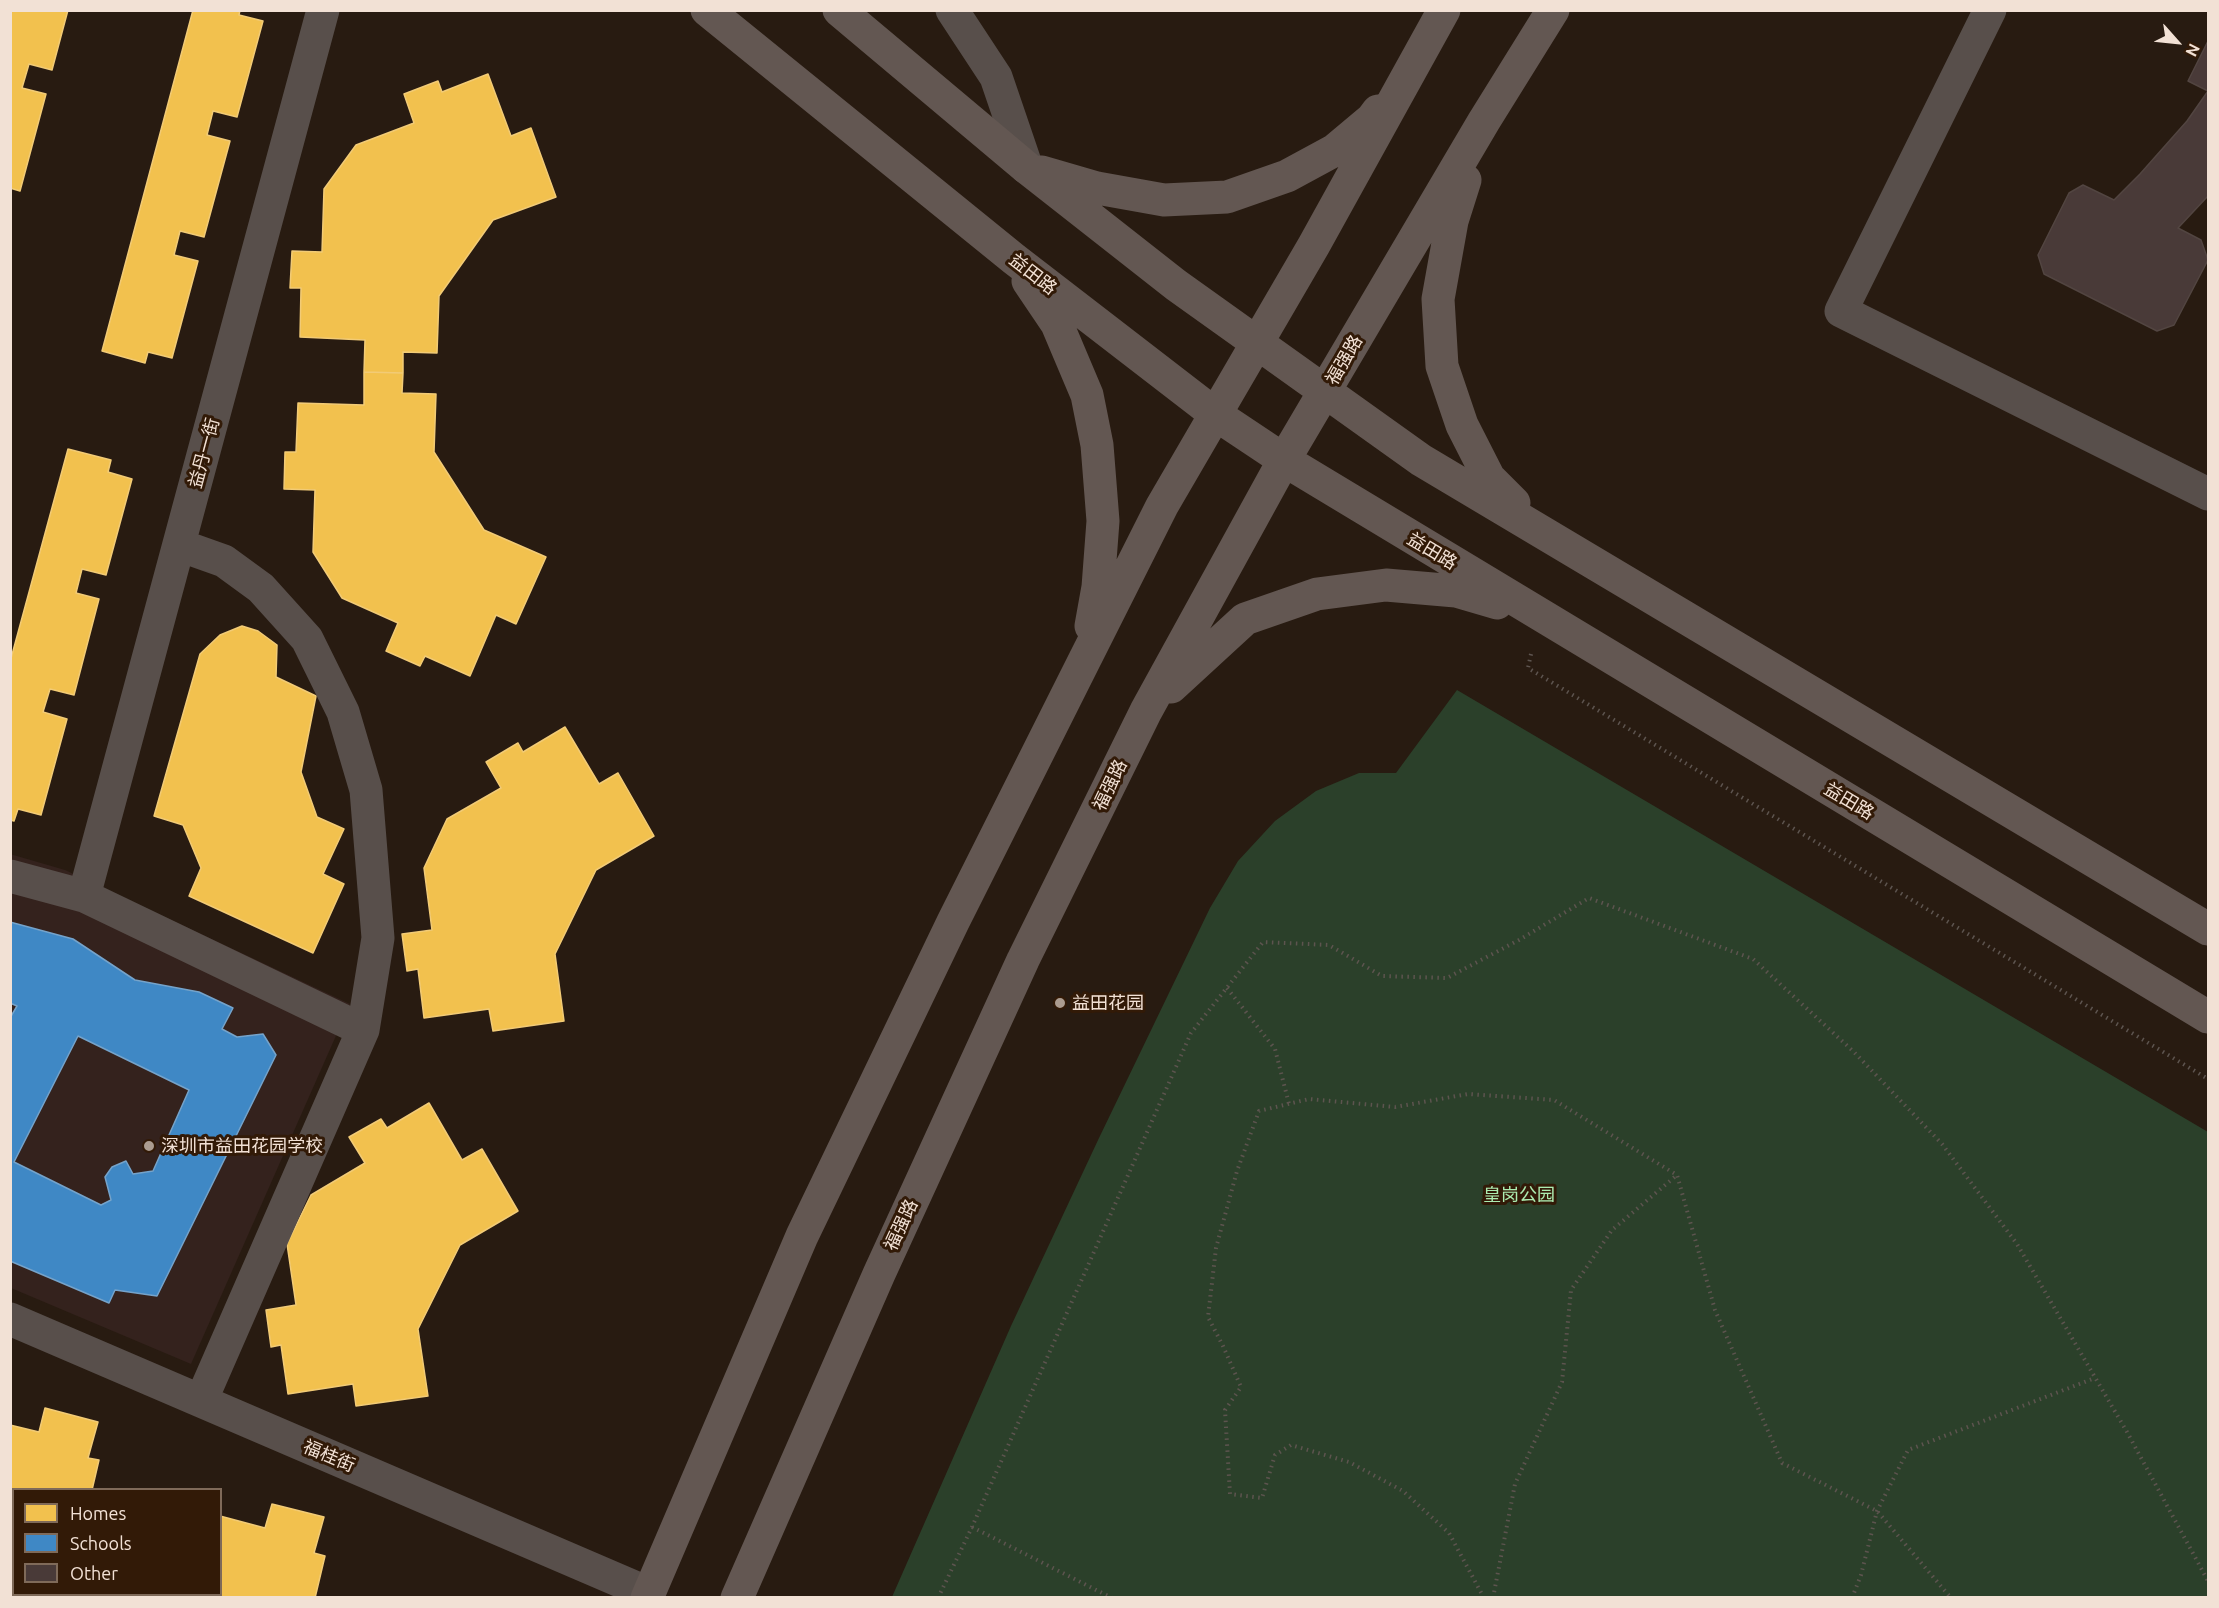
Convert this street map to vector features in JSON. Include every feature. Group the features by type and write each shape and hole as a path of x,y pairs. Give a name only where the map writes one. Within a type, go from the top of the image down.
{"main road":[{"name":"益田路","path":"707,10 1014,259 1215,414 1284,460 1539,615 2208,1017"},
{"path":"839,10 1027,168 1176,285 1421,459 2208,929"},
{"path":"648,1595 802,1236 953,922 1084,661 1162,506 1258,344 1444,10"},
{"name":"福强路","path":"737,1598 879,1274 1018,971 1146,711 1284,460 1484,121 1553,10"},
{"path":"1027,168 1097,188 1164,200 1227,197 1287,176 1335,150 1372,119 1412,70"},
{"path":"1484,121 1452,221 1438,299 1442,366 1461,425 1489,478 1543,532"},
{"path":"1014,259 1057,324 1087,395 1097,445 1102,521 1098,587 1084,661"},
{"path":"1146,711 1202,657 1245,620 1317,594 1386,585 1456,591 1539,615"}],"street":[{"name":"益丹一街","path":"84,896 323,10"},
{"path":"952,10 996,77 1027,168"},
{"path":"1990,10 1840,311 2208,494"},
{"path":"179,545 224,561 261,588 307,639 343,712 366,790 378,938 363,1030 201,1401"},
{"path":"10,876 84,896 363,1030"},
{"name":"福桂街","path":"10,1319 648,1595"}],"path":[{"path":"1539,615 1528,668 2208,1079"},
{"path":"938,1598 972,1527 1191,1033 1263,942 1329,945 1382,976 1447,978 1519,940 1589,897 1753,959 1854,1052 1942,1144 2017,1244 2208,1581"},
{"path":"1227,988 1275,1049 1289,1104"},
{"path":"1484,1598 1449,1533 1403,1491 1349,1462 1291,1445 1275,1455 1262,1498 1230,1494 1225,1410 1241,1387 1224,1346 1208,1317 1216,1248 1237,1171 1259,1111 1309,1099 1395,1107 1467,1094 1554,1100 1677,1175 1715,1310 1782,1463 1877,1510 1951,1598"},
{"path":"1493,1598 1515,1484 1562,1382 1571,1290 1611,1230 1677,1175"},
{"path":"1852,1598 1877,1510 1908,1450 2095,1378"},
{"path":"972,1527 1112,1598"}],"shaded area":[{"name":"深圳市益田花园学校","path":"10,854 65,870 350,1004 191,1364 11,1288"}],"green space":[{"name":"皇岗公园","path":"1457,690 2208,1132 2208,1597 892,1597 1011,1326 1099,1138 1210,908 1238,861 1275,821 1316,791 1359,773 1396,773"}],"building: Homes":[{"path":"10,10 68,10 52,70 29,64 22,88 46,94 20,191 10,188"},
{"path":"193,10 240,10 239,15 263,21 237,117 213,111 207,135 230,141 204,237 180,231 174,255 198,261 172,358 148,352 145,363 102,351"},
{"path":"488,74 511,136 531,128 556,197 493,220 439,296 437,353 403,352 403,373 364,372 365,340 300,337 301,288 290,288 292,251 322,252 324,189 356,145 414,123 404,94 438,81 442,92"},
{"path":"364,372 403,373 402,393 436,394 434,452 484,530 546,557 516,624 496,615 470,676 425,656 420,666 386,651 398,623 342,598 313,552 315,490 284,489 285,452 296,452 298,403 364,405"},
{"path":"68,449 111,460 108,472 132,479 106,575 82,569 76,593 99,599 74,695 50,689 43,712 67,719 41,815 18,809 14,821 10,820 10,662"},
{"path":"242,626 258,631 277,645 276,677 316,696 301,772 317,817 344,829 323,874 344,884 313,953 189,896 201,868 183,825 154,816 200,654 220,635"},
{"path":"565,727 599,784 618,773 654,836 596,870 555,954 564,1021 493,1031 489,1009 424,1018 418,969 407,971 402,934 432,930 424,868 447,819 501,788 486,762 518,743 523,752"},
{"path":"429,1103 462,1160 482,1149 518,1211 460,1245 418,1329 428,1396 356,1406 353,1384 288,1394 281,1345 271,1347 266,1310 296,1305 287,1244 311,1195 365,1163 349,1137 381,1119 387,1128"},
{"path":"45,1408 98,1422 88,1458 99,1460 92,1488 12,1488 12,1564 10,1563 10,1425 39,1432"},
{"path":"272,1504 324,1517 314,1553 325,1556 315,1598 169,1598 169,1596 222,1596 222,1517 265,1528"}],"building: Schools":[{"path":"10,922 73,939 135,980 199,992 233,1008 222,1029 237,1037 263,1034 276,1055 157,1296 115,1290 109,1303 10,1261 10,1018 17,1006 10,1003","holes":["78,1036 189,1090 153,1171 133,1174 126,1161 112,1167 105,1177 111,1200 101,1205 14,1162"]}],"building: Other":[{"path":"2208,41 2208,91 2188,81"},
{"path":"2208,91 2208,196 2178,228 2201,240 2208,260 2174,325 2157,331 2044,274 2038,255 2069,193 2083,185 2114,200 2187,121"}],"place":[{"name":"益田花园","path":"1060,1003"},
{"name":"深圳市益田花园学校","path":"149,1146"}]}
